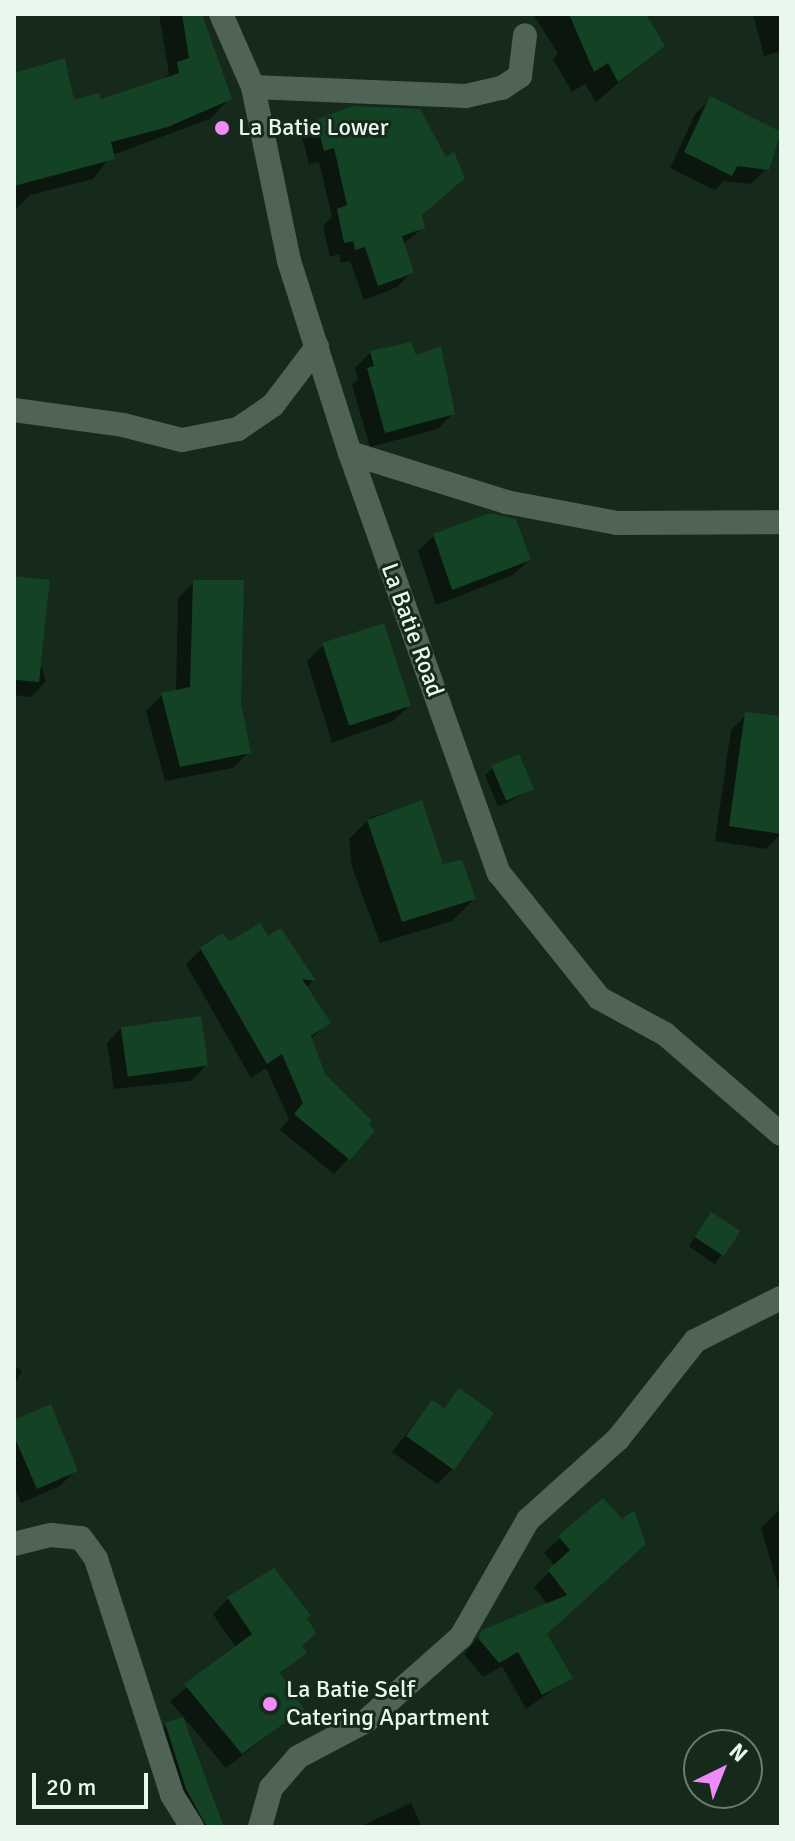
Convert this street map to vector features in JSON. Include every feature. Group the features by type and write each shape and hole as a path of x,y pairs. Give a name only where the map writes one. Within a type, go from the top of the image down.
{"street":[{"name":"La Batie Road","path":"221,14 253,87 289,261 350,453 499,873 599,998 665,1034 781,1134"},
{"path":"253,87 466,96 502,88 520,76 525,35"},
{"path":"14,410 123,425 182,440 238,429 273,405 317,347"},
{"path":"350,453 506,502 617,523 781,522"},
{"path":"260,1827 271,1788 298,1757 366,1721 461,1637 528,1520 618,1439 695,1341 781,1298"},
{"path":"14,1544 51,1535 81,1538 96,1559 172,1795 192,1827"}],"building":[{"path":"182,14 202,14 232,99 168,127 111,142 115,159 14,186 14,73 65,58 74,100 99,93 101,99 179,73 177,62 189,58"},
{"path":"569,14 646,14 665,46 618,82 608,63 594,72"},
{"path":"710,96 781,132 769,170 737,166 732,176 684,152"},
{"path":"352,106 420,109 446,157 454,152 465,178 422,215 425,228 402,236 414,273 378,286 365,247 355,250 353,241 344,243 337,209 347,205 334,148 324,151 316,120"},
{"path":"411,342 416,355 441,346 455,414 385,433 367,368 374,366 370,351"},
{"path":"490,513 516,519 531,560 452,590 433,534"},
{"path":"14,576 50,580 39,682 14,680"},
{"path":"193,580 244,580 241,703 251,753 180,767 161,693 190,687"},
{"path":"384,623 411,706 349,726 322,643"},
{"path":"745,712 781,716 781,834 729,826"},
{"path":"519,754 534,789 506,801 491,766"},
{"path":"422,800 443,864 462,860 476,899 402,922 367,820"},
{"path":"260,923 268,936 281,928 316,981 302,979 331,1023 311,1036 325,1074 372,1121 369,1125 375,1131 350,1160 294,1114 303,1103 282,1054 267,1064 200,948 222,933 230,941"},
{"path":"201,1016 208,1066 128,1077 121,1027"},
{"path":"711,1212 740,1231 724,1256 695,1237"},
{"path":"459,1388 494,1413 454,1470 406,1436 432,1400 444,1408"},
{"path":"51,1404 78,1471 37,1489 14,1436 14,1420"},
{"path":"603,1498 622,1519 634,1511 646,1544 547,1634 573,1678 542,1695 518,1652 499,1663 478,1638 482,1630 567,1595 548,1570 570,1550 558,1536"},
{"path":"274,1568 311,1616 307,1618 316,1633 302,1646 307,1653 280,1673 304,1709 242,1754 184,1684 252,1634 227,1597"},
{"path":"183,1717 224,1827 207,1827 186,1789 165,1723"}],"place":[{"name":"La Batie Lower","path":"222,128"},
{"name":"La Batie Self Catering Apartment","path":"270,1704"}]}
